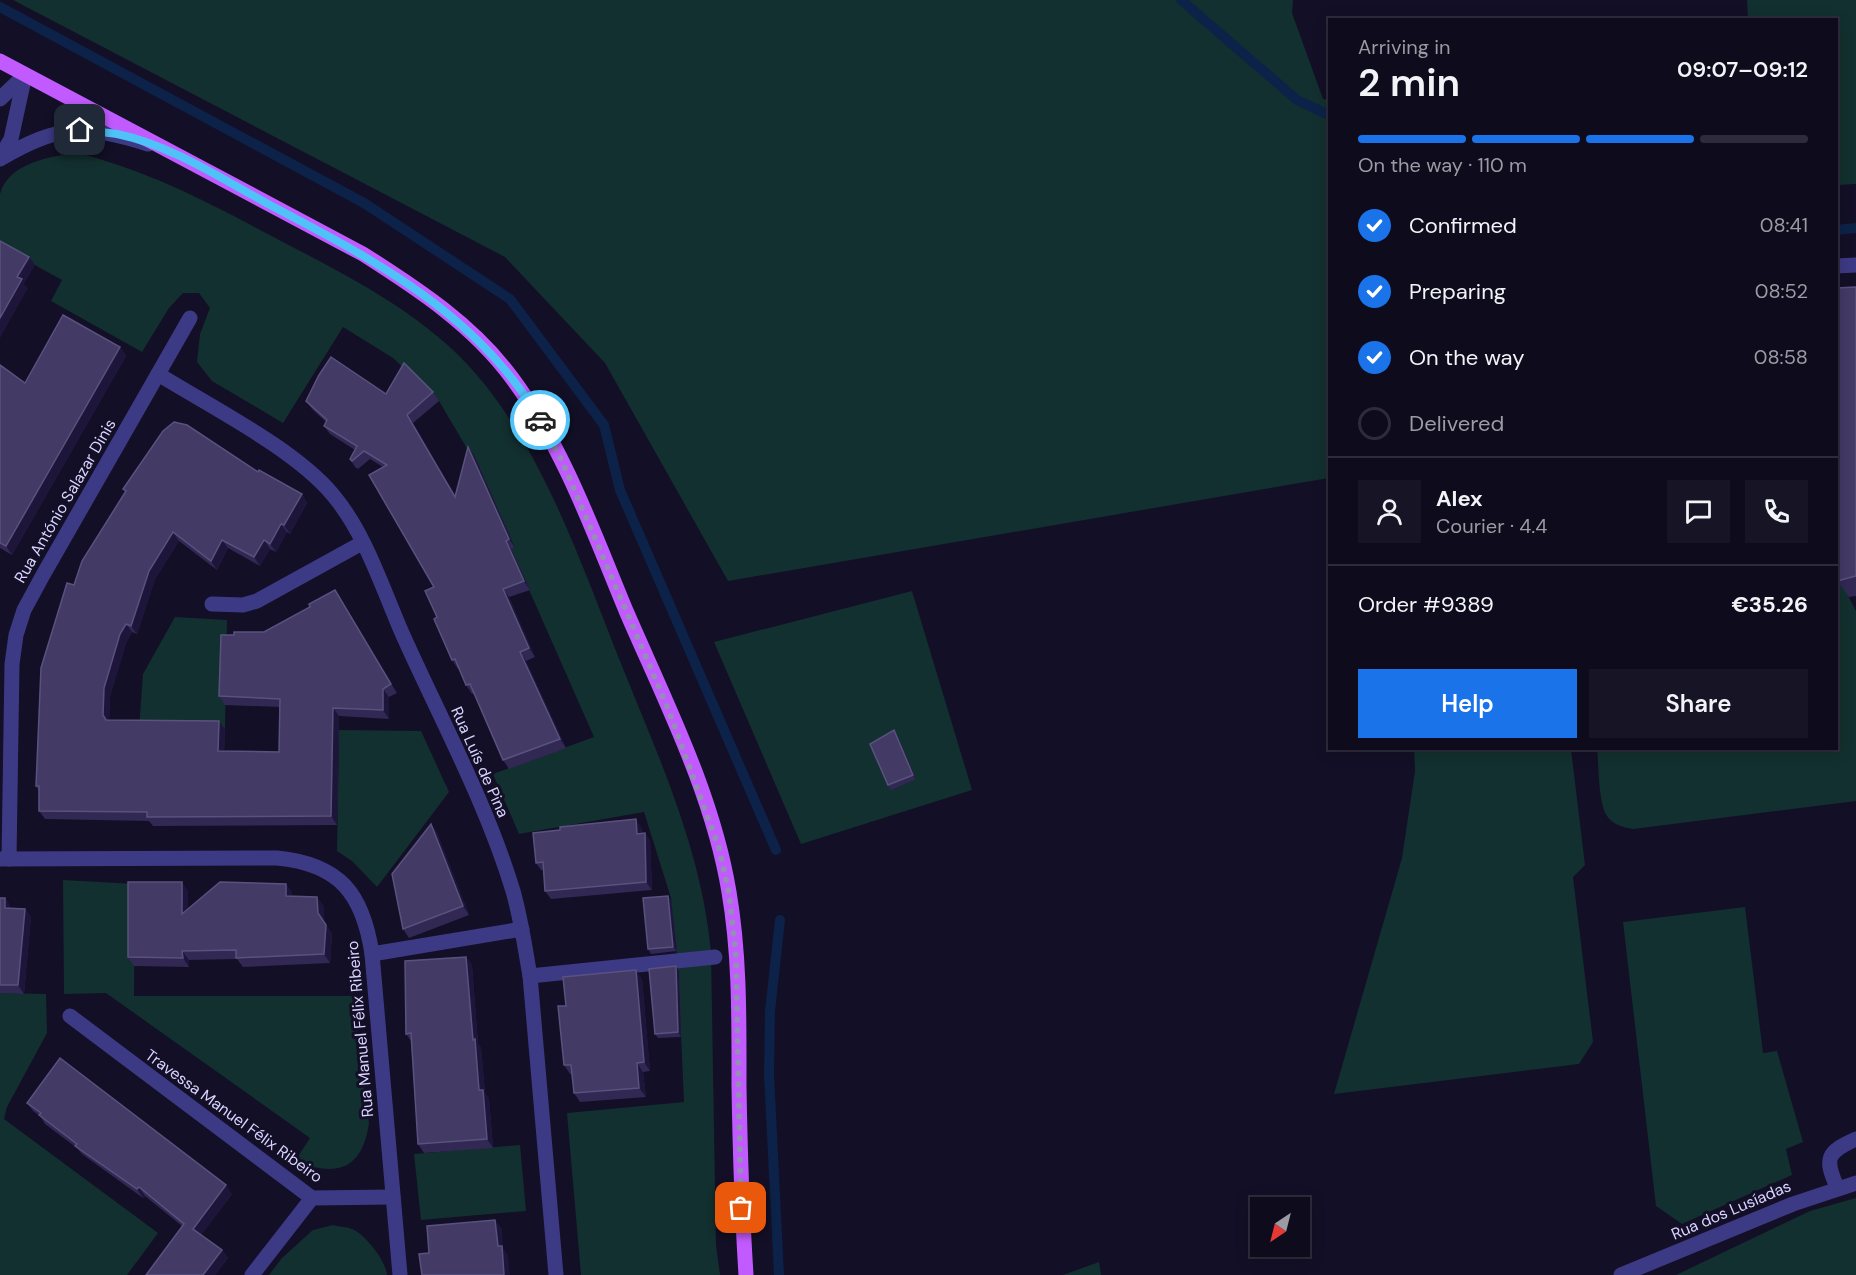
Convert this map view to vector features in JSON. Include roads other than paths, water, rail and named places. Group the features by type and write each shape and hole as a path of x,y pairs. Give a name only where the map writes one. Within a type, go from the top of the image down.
{"main road":[{"path":"0,61 363,254 444,309 477,338 511,376 539,418 562,461 669,711 719,848 729,893 736,956 741,1208 746,1275"}],"street":[{"path":"0,99 25,75"},
{"path":"0,158 11,139 25,75"},
{"path":"0,158 50,133 80,130 117,135 183,159"},
{"path":"1838,266 1856,265"},
{"name":"Rua António Salazar Dinis","path":"4,859 10,698 16,635 24,610 190,318"},
{"name":"Rua Luís de Pina","path":"158,374 286,453 313,474 334,495 362,543 499,850 522,929 530,976 556,1275"},
{"path":"212,604 243,605 257,601 362,543"},
{"name":"Rua Manuel Félix Ribeiro","path":"4,859 276,858 302,861 325,869 358,902 368,923 372,954 400,1275"},
{"path":"372,954 522,929"},
{"path":"530,976 715,957"},
{"name":"Travessa Manuel Félix Ribeiro","path":"70,1016 312,1198 393,1197"},
{"path":"1837,1187 1828,1167 1830,1157 1837,1147 1856,1139"},
{"name":"Rua dos Lusíadas","path":"1621,1275 1837,1187 1856,1183"},
{"path":"252,1275 312,1198"}],"waterway":[{"path":"1181,0 1297,100 1328,115"},
{"path":"0,7 364,203 510,299 604,425 620,490 776,850"},
{"path":"1838,230 1856,228"},
{"path":"779,1275 769,1074 770,1011 780,920"}]}
